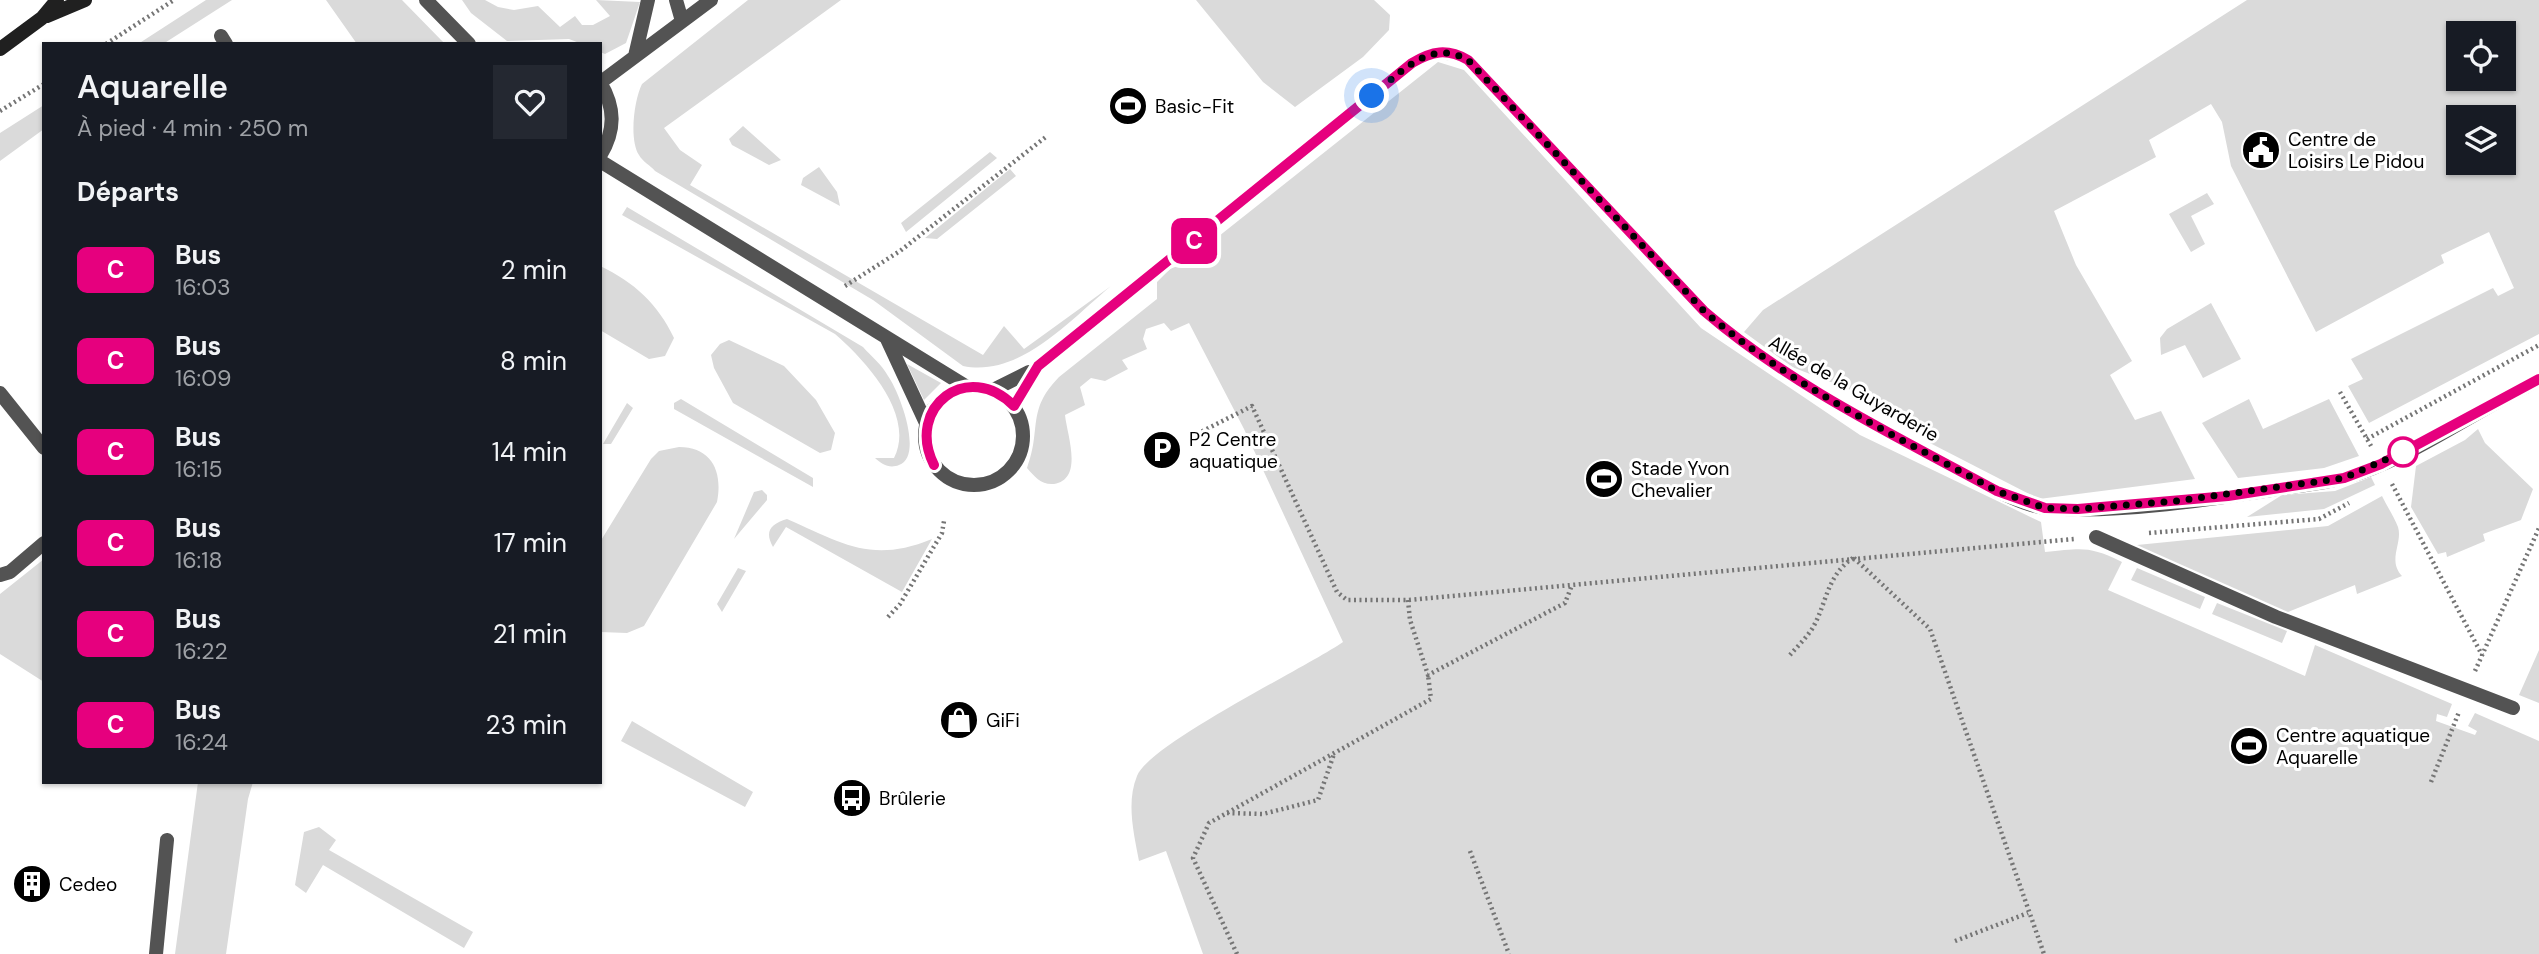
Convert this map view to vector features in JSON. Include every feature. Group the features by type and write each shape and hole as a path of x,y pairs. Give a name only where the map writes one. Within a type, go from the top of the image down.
{"main road":[{"path":"42,18 57,0"},
{"path":"0,49 42,18 85,0"}],"street":[{"path":"426,0 466,42"},
{"path":"635,56 648,0"},
{"path":"676,0 682,22"},
{"path":"602,81 711,0"},
{"name":"Allée de la Guyarderie","path":"1038,366 1412,63 1437,52 1448,52 1468,60 1704,311 1740,342 1797,380 1997,491 2045,508 2078,509 2228,496 2344,478 2381,464 2539,379"},
{"path":"602,84 610,101 613,122 602,152"},
{"path":"602,162 824,302 886,337 967,387 993,390 1014,406 1021,420 1024,437 1021,452 1013,467 987,484 972,486 944,476 927,452 926,423 886,337"},
{"path":"993,390 1038,366"},
{"path":"1014,406 1038,366"},
{"path":"926,423 942,399 967,387"},
{"path":"0,393 42,446"},
{"path":"2096,537 2276,617 2513,708"},
{"path":"0,575 10,572 42,545"},
{"path":"156,954 167,840"}],"path":[{"path":"109,42 174,0"},
{"path":"0,111 42,84"},
{"path":"824,302 900,251 1047,136"},
{"path":"2367,439 2539,345"},
{"path":"2340,392 2482,655"},
{"path":"1197,435 1252,406 1337,592 1347,600 1408,600 1854,558 1930,629 2044,954"},
{"path":"888,617 900,604 935,545 944,521"},
{"path":"2431,782 2466,690 2539,528"},
{"path":"1790,655 1812,629 1824,594 1842,566 1854,558"},
{"path":"1427,675 1565,603 1572,585"},
{"path":"1237,954 1193,858 1209,822 1431,699 1427,675 1410,620 1408,600"},
{"path":"1226,813 1263,814 1318,800 1334,753"},
{"path":"1470,851 1509,954"},
{"path":"1955,941 2028,912"}],"shaded area":[{"path":"206,0 232,0 166,42 141,42"},
{"path":"326,0 402,0 443,42 356,42"},
{"path":"462,0 485,0 498,7 514,10 538,6 560,27 575,16 582,25 593,25 610,16 596,0 640,2 626,43 605,54 602,53 602,42 577,42 569,39 507,41 471,13"},
{"path":"748,0 841,0 664,128 680,150 702,165 690,185 983,355 1004,326 1024,349 1111,286 1062,329 1024,355 1005,363 984,367 963,366 873,300 655,171 640,157 634,140 635,110 642,84"},
{"path":"1196,0 1374,0 1390,15 1389,30 1363,57 1295,107 1263,82"},
{"path":"2247,0 2539,0 2539,334 2369,423 2348,386 2363,379 2351,359 2493,288 2498,296 2514,288 2489,232 2441,255 2444,263 2316,332 2231,166 2222,122 2211,104 2149,140 2156,157 2054,211 2076,265 2132,361 2110,375 2135,420 2161,411 2195,479 2039,499 1928,442 1887,404 1792,367 1744,332 1763,310"},
{"name":"Stade Yvon Chevalier","path":"1438,62 1464,70 1701,328 1860,435 2041,522 2045,552 2092,551 2122,562 2108,590 2305,676 2315,645 2452,704 2447,717 2437,714 2436,721 2475,735 2477,731 2468,726 2475,713 2539,741 2539,954 1203,954 1166,851 1139,861 1131,808 1137,776 1148,762 1198,726 1343,642 1244,429 1189,323 1171,331 1164,323 1146,329 1143,339 1147,349 1122,360 1128,369 1105,381 1091,378 1080,387 1085,405 1065,415 1072,455 1069,474 1054,484 1042,482 1027,468 1038,410 1059,377 1157,299 1157,282 1170,269 1185,263"},
{"path":"42,106 42,130 0,161 0,133"},
{"path":"743,126 781,160 769,165 732,145 729,139"},
{"path":"990,152 997,158 906,232 901,223"},
{"path":"819,167 837,192 840,206 801,185 803,178"},
{"path":"1010,169 1016,176 937,239 925,238"},
{"path":"2207,193 2214,204 2191,216 2205,244 2191,252 2169,214"},
{"path":"627,207 863,347 886,372 903,408 909,437 906,459 899,465 889,466 875,458 894,458 899,441 893,407 873,373 835,334 622,215"},
{"path":"602,267 624,279 644,295 668,326 674,338 665,356 649,359 602,331"},
{"path":"2211,303 2241,359 2203,378 2185,345 2161,355 2160,338 2167,329"},
{"path":"729,340 784,366 816,400 835,433 831,450 820,453 733,403 714,368 711,355 720,344"},
{"path":"907,364 941,383 924,400"},
{"path":"681,399 813,478 813,487 674,409 674,403"},
{"path":"2249,399 2263,429 2329,399 2359,456 2324,468 2238,478 2202,423"},
{"path":"627,403 633,408 611,444 603,444"},
{"path":"2478,429 2485,443 2533,489 2521,520 2483,534 2485,541 2447,557 2446,552 2438,554 2411,507 2416,466 2465,440"},
{"path":"690,448 707,456 716,471 717,502 644,626 627,633 602,632 602,539 651,459 659,451"},
{"path":"2371,477 2375,485 2324,509 2247,517 2282,495 2335,491"},
{"path":"762,490 767,495 767,500 734,539 754,492"},
{"path":"2382,496 2398,527 2399,539 2395,558 2402,576 2357,594 2355,585 2288,612 2137,545 2328,526"},
{"path":"787,519 841,542 874,550 891,550 932,539 902,592 786,527 773,547 769,532 777,523"},
{"path":"42,561 42,681 0,654 0,594"},
{"path":"738,568 746,571 722,612 717,604"},
{"path":"2137,568 2205,597 2200,609 2131,580"},
{"path":"2217,603 2287,631 2282,643 2212,614"},
{"path":"2539,650 2539,703 2519,695"},
{"path":"632,721 753,792 745,807 621,741"},
{"path":"198,784 252,784 226,954 175,954"},
{"path":"319,827 336,840 329,850 473,932 464,948 323,865 306,893 295,885 304,832"}],"bus line":[{"name":"C","path":"934,465 927,452 926,423 932,410 942,399 954,391 981,387 993,390 1014,406 1022,388 1038,366 1412,63 1437,52 1448,52 1468,60 1704,311 1740,342 1797,380 1997,491 2024,502 2045,508 2126,506 2228,496 2344,478 2381,464 2539,379"}],"place":[{"name":"Basic-Fit","path":"1128,106"},
{"name":"Centre de Loisirs Le Pidou","path":"2261,150"},
{"name":"P2 Centre aquatique","path":"1162,450"},
{"name":"Stade Yvon Chevalier","path":"1604,479"},
{"name":"GiFi","path":"959,720"},
{"name":"Centre aquatique Aquarelle","path":"2249,746"},
{"name":"Brûlerie","path":"852,798"},
{"name":"Cedeo","path":"32,884"}],"route":[{"path":"1372,96 1424,56 1448,52 1468,60 1704,311 1740,342 1797,380 1997,491 2024,502 2045,508 2078,509 2228,496 2344,478 2381,464 2403,452"}]}
